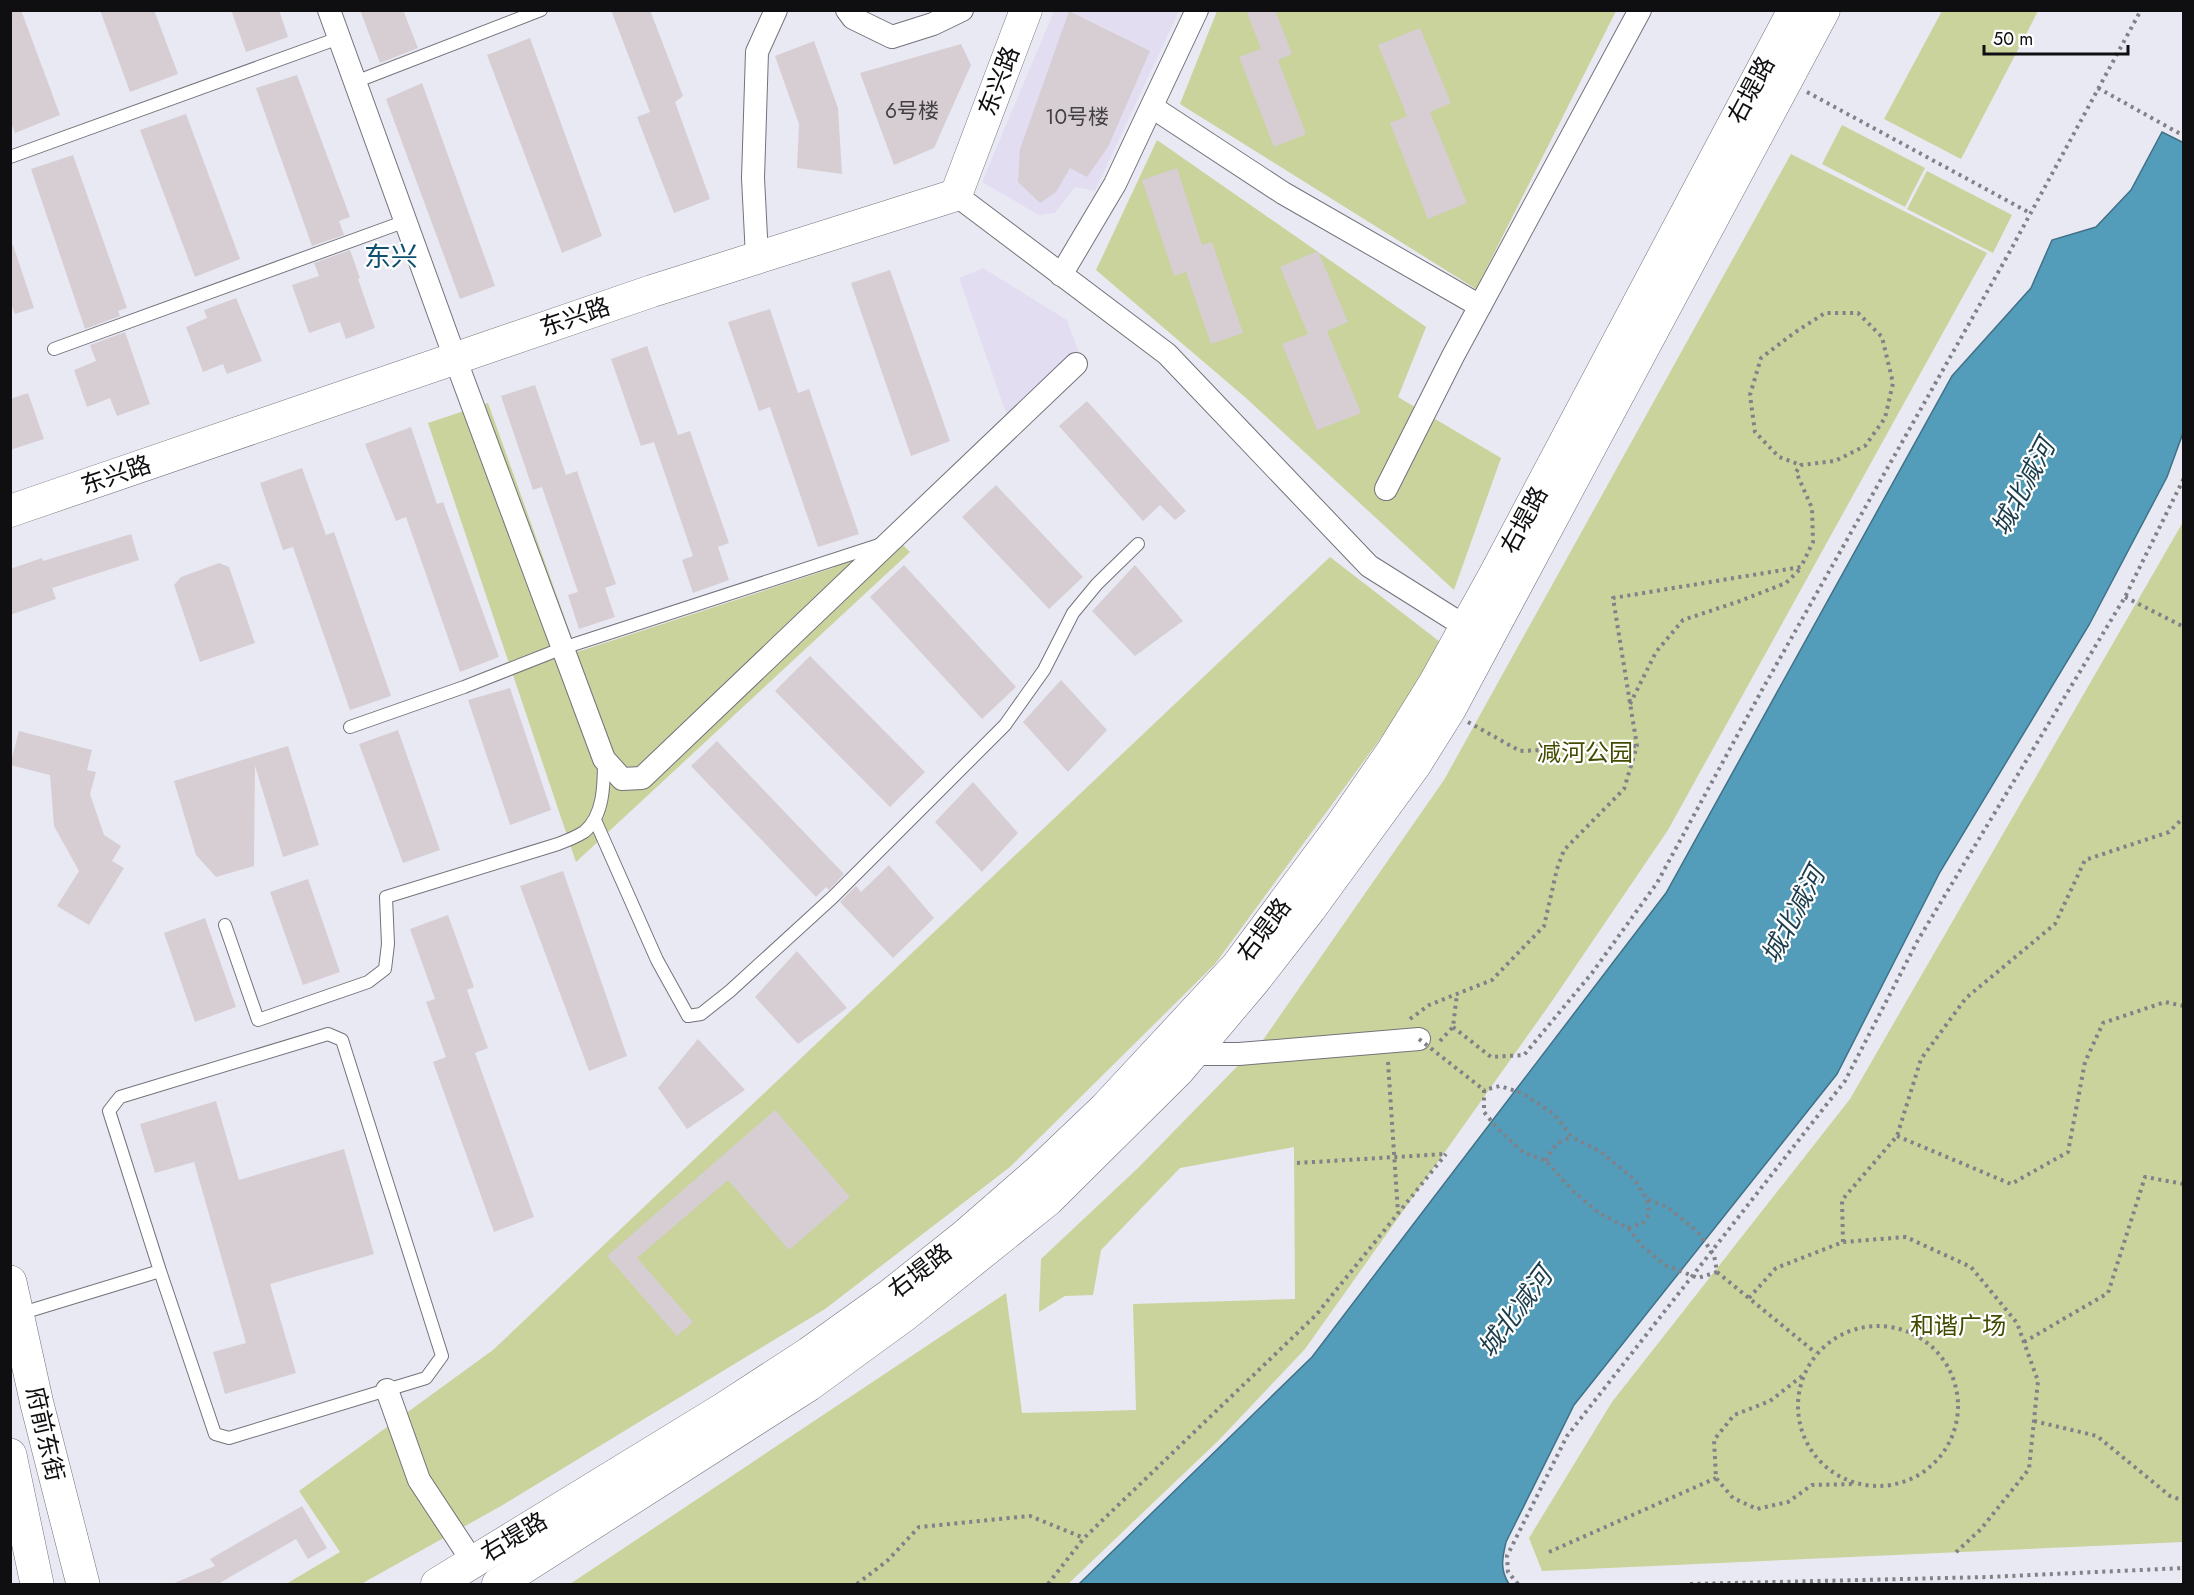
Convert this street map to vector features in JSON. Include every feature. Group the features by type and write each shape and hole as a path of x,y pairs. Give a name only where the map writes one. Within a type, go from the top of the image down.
{"main road":[{"name":"东兴路","path":"10,511 757,257 956,195 1026,10"},
{"name":"右堤路","path":"437,1584 723,1409 809,1353 890,1295 963,1237 1041,1170 1113,1100 1237,966 1296,889 1393,750 1434,684 1794,10"},
{"name":"右堤路","path":"498,1584 809,1385 905,1316 1048,1200 1193,1054 1310,909 1415,765 1450,709 1824,10"},
{"name":"府前东街","path":"10,1282 66,1523 83,1584"},
{"name":"府前东街","path":"12,1470 37,1584"}],"street":[{"path":"329,10 604,759 622,779 642,778 1076,364"},
{"path":"757,257 753,178 757,52 776,10"},
{"path":"847,10 853,18 891,37 933,24 962,10"},
{"path":"1061,275 1115,184 1197,10"},
{"path":"1386,489 1480,306 1640,10"},
{"path":"1152,107 1283,193 1480,306"},
{"path":"956,195 1167,354 1369,566 1466,627"},
{"path":"1193,1054 1239,1054 1386,1044 1426,1045"},
{"path":"387,1389 419,1480 473,1562"}],"lane":[{"path":"355,82 541,10"},
{"path":"10,157 339,38"},
{"path":"54,349 406,220"},
{"path":"350,727 464,687 563,648 889,542"},
{"path":"595,820 657,960 688,1016 701,1014 730,991 832,897 1005,724 1044,670 1073,613 1097,584 1138,544"},
{"path":"225,925 258,1020 368,982 384,969 388,944 386,897 558,844 583,832 595,820 604,786 604,759"},
{"path":"328,1034 342,1040 442,1356 426,1378 229,1438 215,1434 160,1271 110,1111 120,1097 328,1034"},
{"path":"18,1314 160,1271"}],"path":[{"path":"1453,1027 1491,1056 1524,1055 1592,973 1657,883 2141,10"},
{"path":"1786,81 2030,213"},
{"path":"2098,88 2184,136"},
{"path":"1630,705 1656,652 1683,620 1740,602 1786,583 1801,567 1813,542 1812,508 1796,472 1801,465 1835,461 1865,446 1885,418 1893,383 1882,337 1858,313 1825,313 1761,358 1750,395 1755,432 1779,458 1801,465"},
{"path":"1518,1584 1508,1572 1507,1556 1567,1436 1845,1082 1918,940 2125,597 2184,478"},
{"path":"1398,1214 1386,1044 1398,1027 1429,1005 1492,980 1544,926 1557,869 1564,850 1624,789 1636,746 1613,598 1801,567"},
{"path":"2125,597 2184,627"},
{"path":"1450,709 1474,726 1520,752 1636,746"},
{"path":"1843,1242 1842,1200 1897,1136 1921,1059 1966,998 2055,924 2085,860 2169,832 2184,818"},
{"path":"1457,994 1453,1027 1426,1045 1484,1090"},
{"path":"1897,1136 2010,1184 2068,1152 2085,1062 2103,1023 2165,1002 2184,1006"},
{"path":"1484,1090 1500,1086 1522,1093 1554,1114 1572,1137 1601,1152 1634,1179 1647,1200 1649,1214 1643,1223 1628,1228"},
{"path":"1484,1090 1484,1112 1497,1128 1522,1152 1546,1161 1572,1191 1599,1213 1628,1228 1642,1246 1665,1265 1698,1278 1717,1272"},
{"path":"1546,1161 1551,1149 1559,1141 1572,1137"},
{"path":"1048,1584 1084,1538 1316,1315 1446,1154 1297,1163"},
{"path":"2024,1342 2108,1293 2145,1177 2184,1184"},
{"path":"1647,1200 1667,1207 1698,1232 1714,1255 1717,1272 1816,1353"},
{"path":"1749,1298 1776,1268 1843,1242 1906,1238 1971,1267 2017,1323 2038,1381 2029,1469 1982,1529 1953,1555"},
{"path":"1803,1376 1770,1401 1734,1415 1714,1440 1716,1478 1732,1498 1757,1509 1788,1502 1812,1485 1856,1484 1883,1487 1910,1480 1932,1466 1949,1445 1958,1420 1958,1394 1950,1368 1934,1347 1912,1332 1887,1325 1861,1326 1836,1336 1816,1353 1803,1376 1797,1402 1801,1429 1813,1453 1832,1472 1856,1484"},
{"path":"2034,1421 2097,1436 2170,1496 2184,1501"},
{"path":"1549,1551 1716,1478"},
{"path":"857,1584 887,1561 919,1527 1030,1516 1084,1538"},
{"path":"1689,1584 1988,1577 2184,1568"}],"shaded area":[{"path":"1054,11 1179,11 1095,191 1075,187 1055,213 1039,215 982,182"},
{"path":"983,268 1067,320 1079,353 1007,416 959,278"}],"green space":[{"path":"1217,11 1616,11 1476,289 1180,104"},
{"path":"1942,11 2038,11 1961,159 1884,119"},
{"path":"1842,125 1925,168 1905,207 1822,164"},
{"path":"1157,140 1426,327 1398,397 1501,458 1454,590 1246,398 1096,270"},
{"name":"减河公园","path":"1791,154 1987,253 1668,830 1550,1004 1305,1349 1219,1440 1068,1584 570,1584 1006,1293 1022,1413 1136,1410 1133,1304 1295,1299 1294,1147 1180,1168 1101,1250 1093,1295 1065,1296 1039,1312 1041,1259 1138,1168 1263,1040 1444,780"},
{"path":"1927,171 2012,215 1993,253 1907,209"},
{"path":"488,403 577,652 833,568 888,530 910,552 576,862 428,423"},
{"name":"和谐广场","path":"2183,522 2183,1542 1542,1571 1529,1538 1612,1402 1850,1099"},
{"path":"1330,557 1444,645 1402,709 1215,964 1010,1167 825,1309 501,1506 361,1584 286,1584 340,1552 299,1491 493,1350"}],"water":[{"name":"城北减河","path":"2162,132 2184,143 2183,433 2167,477 2089,625 1940,872 1837,1074 1574,1405 1506,1542 1503,1564 1504,1574 1509,1584 1079,1584 1312,1357 1666,893 1952,376 2031,288 2052,240 2096,227 2131,190"}],"building":[{"path":"10,10 21,10 60,115 15,133 10,120"},
{"path":"100,10 154,10 178,74 130,92"},
{"path":"231,10 279,10 288,37 246,52"},
{"path":"360,10 403,10 418,48 380,63"},
{"path":"611,10 650,10 683,96 675,102 710,199 674,213 637,117 650,112"},
{"path":"1246,10 1275,10 1292,54 1278,60 1306,134 1274,147 1239,57 1261,49"},
{"path":"1069,11 1150,51 1108,147 1087,177 1070,168 1056,192 1040,203 1018,182 1020,149"},
{"path":"1420,28 1451,103 1430,112 1467,203 1428,219 1390,123 1407,116 1378,45"},
{"path":"530,38 602,236 562,253 487,55"},
{"path":"814,41 838,108 842,174 797,168 799,124 775,56"},
{"path":"961,44 971,65 934,148 894,165 860,73"},
{"path":"297,75 350,217 339,221 344,235 312,246 256,88"},
{"path":"422,83 495,286 460,299 386,99"},
{"path":"186,114 240,259 195,277 140,130"},
{"path":"73,155 127,308 118,311 120,316 85,329 31,169"},
{"path":"1177,168 1202,245 1212,242 1243,333 1211,344 1186,272 1174,276 1142,180"},
{"path":"13,245 34,308 15,314 10,301 10,246"},
{"path":"350,250 375,328 346,339 340,322 309,333 292,285 319,276 314,263"},
{"path":"1318,251 1348,322 1327,331 1361,413 1317,430 1282,344 1308,334 1280,267"},
{"path":"890,270 950,441 911,456 851,283"},
{"path":"236,298 262,361 227,374 223,364 203,372 186,327 207,318 204,310"},
{"path":"770,309 798,393 809,389 859,534 818,547 770,407 759,411 728,322"},
{"path":"125,332 150,404 117,416 110,398 87,407 74,370 96,361 90,345"},
{"path":"647,346 678,435 690,431 729,543 718,547 729,580 693,593 682,560 693,556 654,442 641,446 611,359"},
{"path":"535,385 566,475 577,471 616,584 605,588 615,617 579,629 568,595 578,592 542,487 533,490 501,396"},
{"path":"28,393 44,439 10,450 10,399"},
{"path":"1087,401 1186,511 1175,520 1160,505 1143,521 1059,426"},
{"path":"411,427 437,504 443,502 499,657 460,672 406,517 396,521 365,444"},
{"path":"302,468 326,535 334,532 391,696 350,710 293,547 283,550 260,483"},
{"path":"996,485 1083,577 1049,609 962,517"},
{"path":"131,534 139,560 52,588 56,599 10,615 10,569"},
{"path":"219,563 229,567 255,643 200,662 174,585 181,577"},
{"path":"904,565 1016,687 982,719 870,597"},
{"path":"1135,565 1183,621 1135,656 1092,611"},
{"path":"810,656 925,772 890,807 775,691"},
{"path":"1061,680 1107,730 1068,772 1023,722"},
{"path":"510,688 551,810 510,825 468,700"},
{"path":"398,730 440,850 403,863 359,744"},
{"path":"19,731 92,750 87,770 96,772 90,794 104,835 121,846 112,861 124,868 89,925 57,906 79,871 54,826 50,775 10,765"},
{"path":"717,741 844,874 829,890 826,887 816,897 691,766"},
{"path":"288,746 319,845 283,857 255,766 254,866 216,877 196,855 174,781"},
{"path":"973,782 1018,833 982,872 935,822"},
{"path":"889,865 934,918 893,958 840,902 856,886 861,892"},
{"path":"563,871 627,1056 589,1071 520,886"},
{"path":"308,879 340,972 303,985 270,892"},
{"path":"448,915 474,987 467,990 488,1048 475,1053 534,1217 494,1232 433,1062 446,1057 426,1002 435,999 410,929"},
{"path":"205,918 236,1007 195,1022 164,933"},
{"path":"797,951 847,1008 798,1044 755,997"},
{"path":"698,1039 745,1090 687,1129 658,1088"},
{"path":"216,1101 239,1180 344,1149 374,1254 270,1284 296,1373 225,1394 213,1352 246,1343 194,1162 155,1173 140,1124"},
{"path":"775,1110 850,1197 789,1250 728,1180 637,1258 693,1322 677,1336 607,1256"},
{"path":"302,1506 327,1548 308,1559 296,1539 218,1584 172,1584 215,1566 210,1559"}],"district":[{"name":"东兴","path":"391,257"}]}
